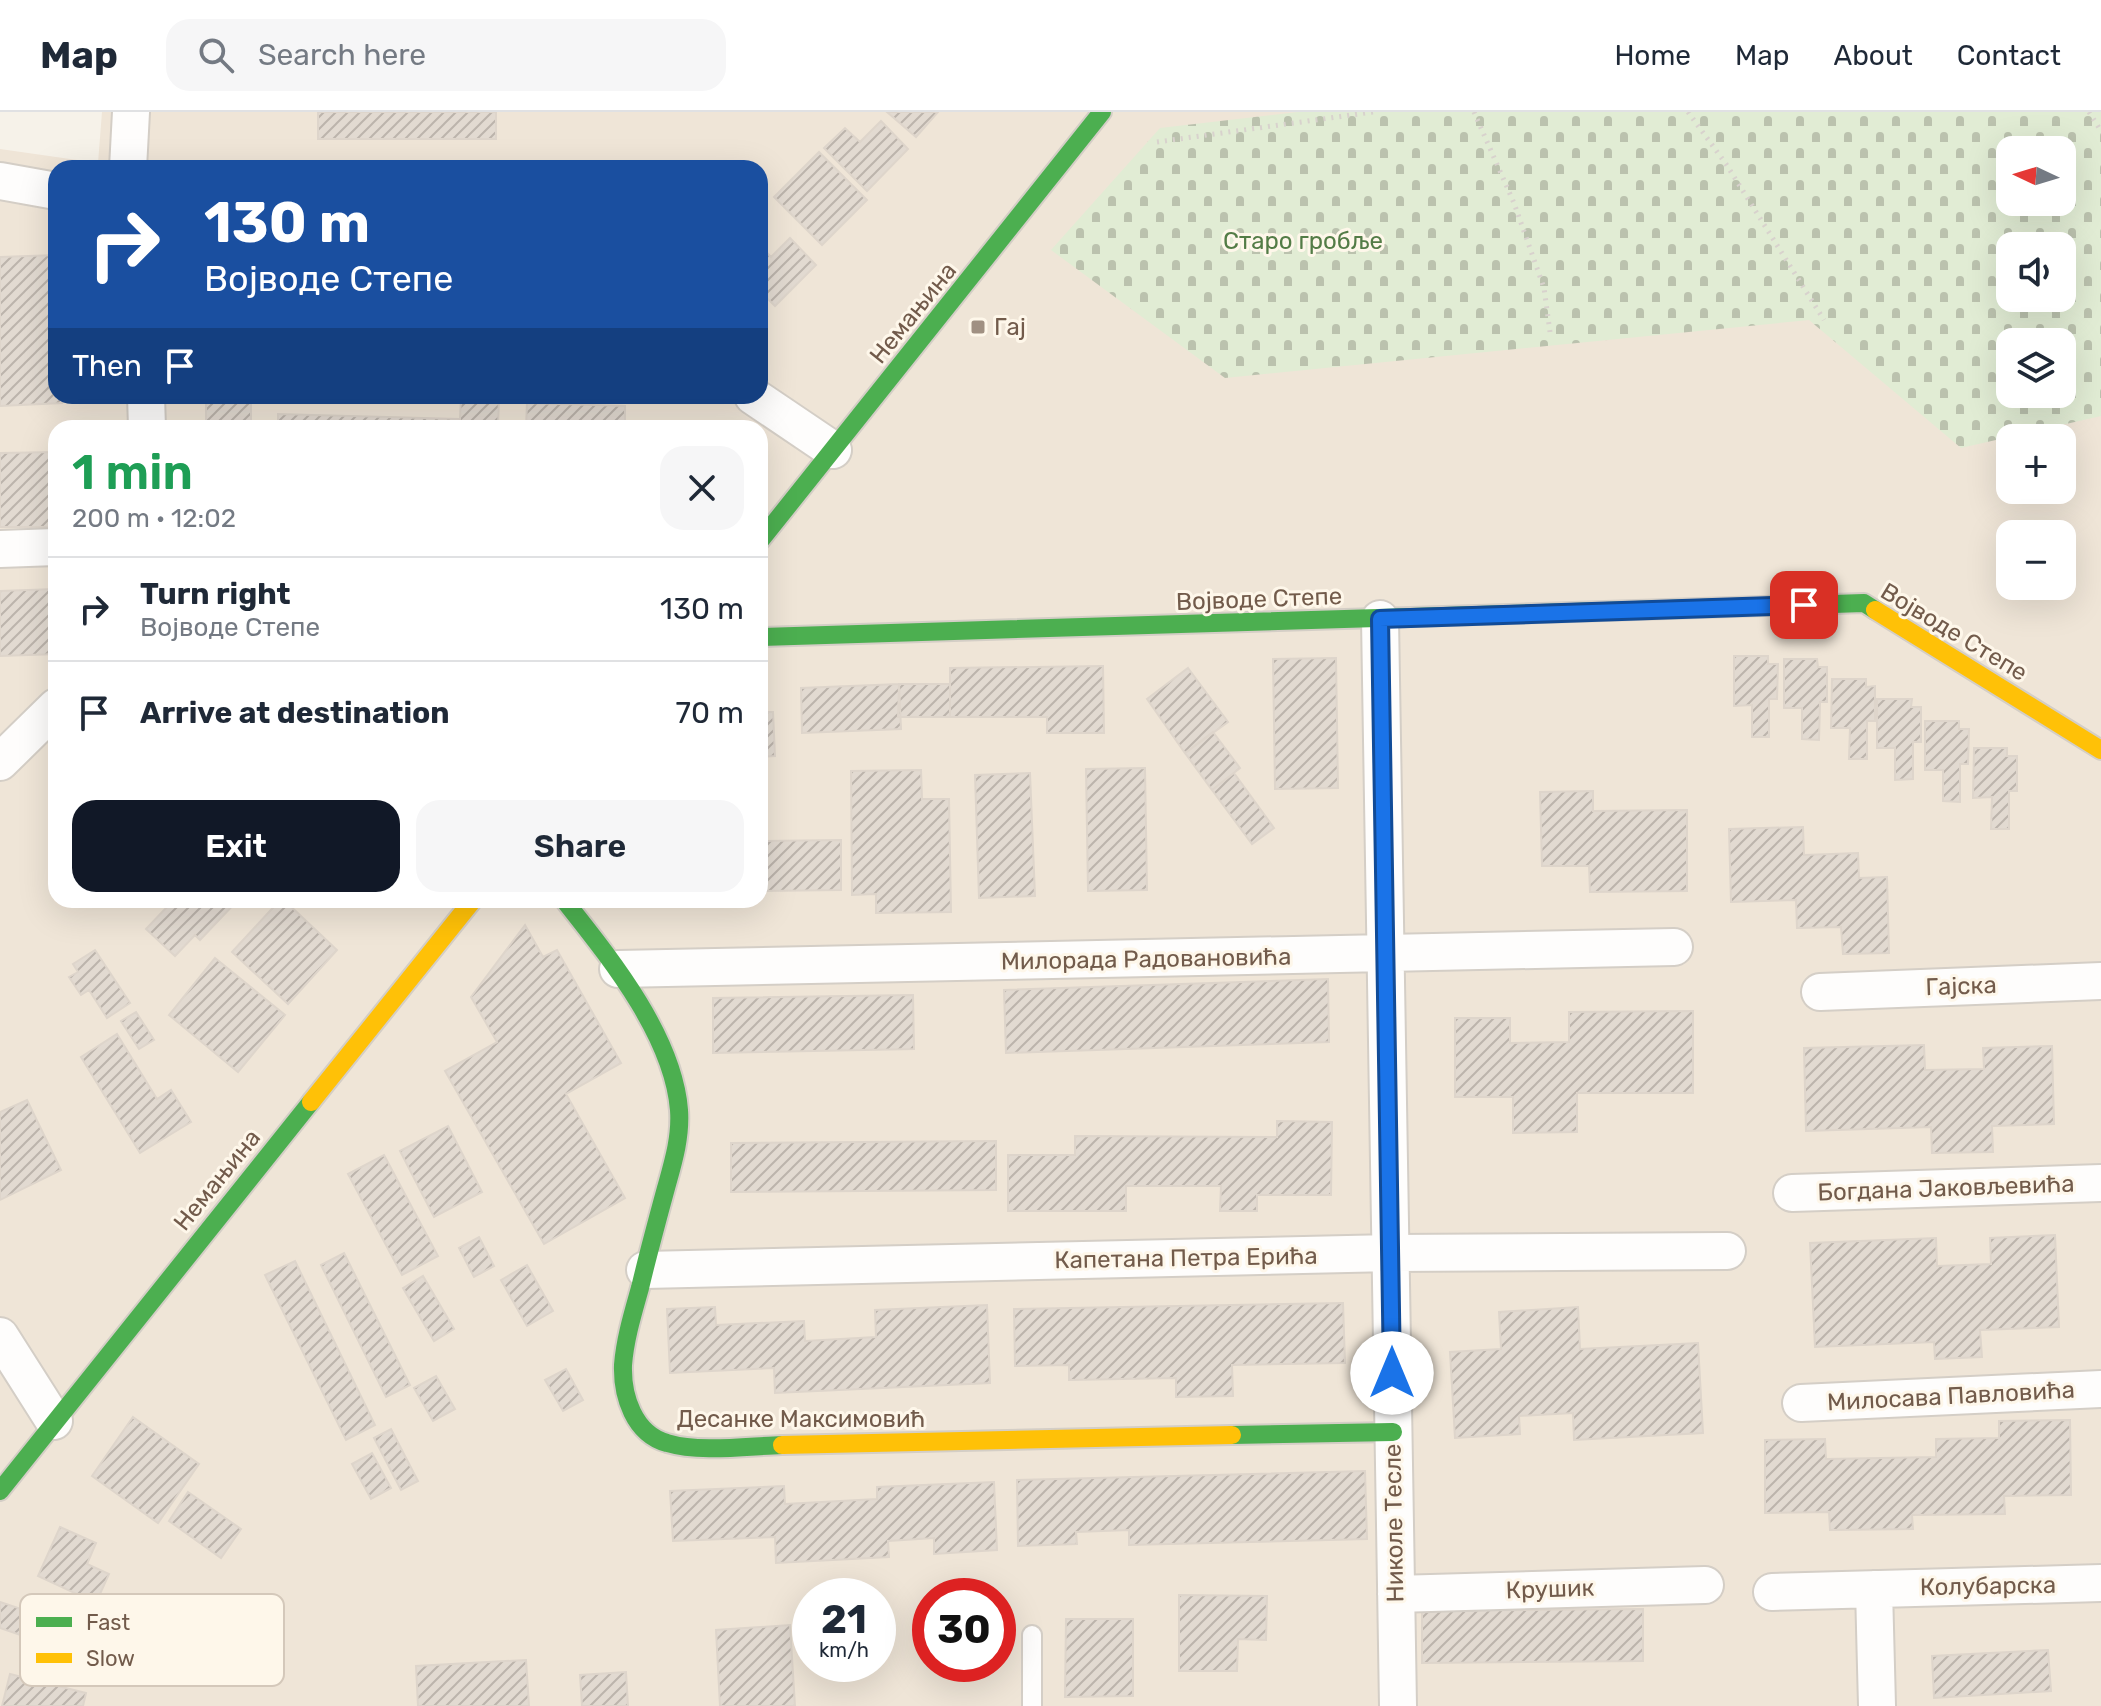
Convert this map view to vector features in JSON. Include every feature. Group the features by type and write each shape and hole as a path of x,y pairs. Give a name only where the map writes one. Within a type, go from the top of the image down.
{"street":[{"path":"128,160 131,112"},
{"name":"Немањина","path":"768,531 1102,112"},
{"path":"0,181 48,190"},
{"path":"765,404 833,450"},
{"path":"0,549 48,547"},
{"name":"Војводе Степе","path":"768,637 1864,603 2101,750"},
{"name":"Николе Тесле","path":"1380,619 1398,1706"},
{"path":"0,762 48,715"},
{"name":"Немањина","path":"0,1491 467,908"},
{"name":"Десанке Максимовић","path":"570,908 618,969 652,1028 674,1082 679,1112 677,1147 628,1331 623,1367 628,1406 645,1431 665,1443 705,1447 1393,1432"},
{"name":"Милорада Радовановића","path":"618,969 1674,947"},
{"name":"Гајска","path":"1820,992 2101,981"},
{"name":"Богдана Јаковљевића","path":"1792,1193 2101,1183"},
{"name":"Капетана Петра Ерића","path":"645,1270 1392,1253 1727,1251"},
{"path":"0,1336 54,1421"},
{"name":"Милосава Павловића","path":"1801,1403 2101,1389"},
{"name":"Колубарска","path":"1772,1592 2101,1583"},
{"name":"Крушик","path":"1396,1594 1705,1585"},
{"path":"1874,1589 1877,1706"}],"lane":[{"path":"1032,1635 1032,1706"}],"path":[{"path":"1157,142 1373,112"},
{"path":"1474,112 1514,203 1544,288 1550,332"},
{"path":"1688,112 1726,164 1824,320"},
{"path":"2089,112 2101,131"}],"shaded area":[{"path":"102,112 2101,112 2101,1706 0,1706 0,149 77,160 48,160 48,404 768,404 768,160 98,160"}],"green space":[{"name":"Старо гробље","path":"1298,112 2101,112 2101,416 2066,424 1996,424 1996,440 1961,448 1809,320 1225,378 1051,250 1160,128"}],"building":[{"path":"318,112 496,112 496,139 318,139"},
{"path":"887,112 938,112 916,137"},
{"path":"881,121 908,149 867,191 824,148 845,128 860,142"},
{"path":"819,152 867,200 822,245 774,197"},
{"path":"790,238 816,265 775,306 768,299 768,254 771,257"},
{"path":"48,255 48,404 0,406 0,257"},
{"path":"206,404 251,404 251,420 206,420"},
{"path":"461,404 499,404 498,420 278,420 278,414 460,419"},
{"path":"527,404 625,406 625,420 526,420"},
{"path":"48,452 48,527 0,527 0,453"},
{"path":"48,589 48,654 0,656 0,591"},
{"path":"1734,656 1768,656 1768,664 1778,664 1777,699 1769,699 1769,737 1752,737 1752,705 1734,706"},
{"path":"1336,658 1338,788 1275,789 1273,659"},
{"path":"1784,659 1817,659 1818,667 1827,667 1827,702 1820,702 1819,740 1802,739 1802,708 1784,708"},
{"path":"1103,666 1104,733 1047,733 1047,717 950,717 950,668"},
{"path":"1188,668 1228,722 1185,753 1147,699"},
{"path":"1832,679 1866,679 1866,687 1875,686 1875,721 1867,721 1867,759 1849,759 1850,728 1831,728"},
{"path":"899,684 901,729 802,733 801,688"},
{"path":"899,684 950,684 950,717 898,717"},
{"path":"1877,699 1912,699 1911,707 1921,707 1921,742 1913,742 1913,779 1895,780 1895,748 1877,748"},
{"path":"768,712 773,712 775,756 768,756"},
{"path":"1925,721 1959,721 1959,729 1969,729 1968,764 1960,764 1960,802 1943,801 1943,770 1925,770"},
{"path":"1213,732 1240,768 1212,790 1185,753"},
{"path":"1974,748 2007,748 2007,756 2017,756 2017,791 2009,791 2009,829 1991,829 1992,797 1973,798"},
{"path":"1145,768 1147,890 1088,891 1086,769"},
{"path":"921,770 922,799 949,799 951,912 876,913 876,894 852,895 851,771"},
{"path":"1030,773 1035,896 979,898 975,775"},
{"path":"1234,773 1274,828 1252,844 1212,790"},
{"path":"1593,791 1593,811 1687,810 1687,891 1590,892 1589,866 1542,866 1540,792"},
{"path":"1803,827 1804,855 1858,853 1859,878 1887,877 1889,953 1843,954 1841,927 1797,928 1796,900 1731,902 1729,829"},
{"path":"841,840 841,890 768,891 768,841"},
{"path":"166,908 230,908 200,940 195,935 175,956 146,929"},
{"path":"273,908 292,908 337,950 288,1004 232,952"},
{"path":"525,925 543,957 557,950 621,1063 566,1094 625,1198 544,1244 445,1071 497,1042 471,997"},
{"path":"95,950 130,1003 107,1018 89,990 81,995 69,977 78,972 73,964"},
{"path":"215,958 285,1015 238,1072 169,1015"},
{"path":"1328,979 1329,1042 1006,1053 1004,990"},
{"path":"913,995 914,1049 713,1053 713,998"},
{"path":"1693,1011 1693,1093 1577,1093 1577,1132 1513,1133 1513,1097 1455,1097 1455,1018 1510,1018 1510,1043 1569,1042 1569,1012"},
{"path":"136,1012 154,1040 139,1049 121,1021"},
{"path":"117,1034 157,1099 171,1090 191,1122 140,1153 81,1057"},
{"path":"1924,1045 1925,1070 1984,1069 1983,1048 2052,1046 2054,1124 1992,1126 1993,1152 1932,1153 1931,1127 1806,1131 1804,1048"},
{"path":"27,1100 61,1170 0,1200 0,1112"},
{"path":"1277,1121 1332,1122 1331,1195 1257,1195 1257,1211 1220,1211 1221,1186 1126,1186 1126,1211 1008,1211 1008,1155 1075,1155 1075,1136 1277,1137"},
{"path":"448,1126 482,1192 434,1217 400,1151"},
{"path":"996,1141 996,1190 731,1192 731,1143"},
{"path":"384,1155 438,1256 402,1275 348,1174"},
{"path":"2055,1235 2059,1327 1980,1330 1982,1357 1935,1359 1934,1342 1815,1347 1810,1243 1936,1238 1937,1266 1991,1264 1990,1238"},
{"path":"479,1237 494,1266 474,1277 459,1248"},
{"path":"344,1253 410,1385 386,1397 321,1265"},
{"path":"295,1261 375,1425 346,1440 265,1275"},
{"path":"527,1265 553,1311 527,1326 501,1280"},
{"path":"423,1276 454,1329 434,1341 403,1288"},
{"path":"1343,1303 1345,1363 1232,1365 1233,1396 1176,1397 1176,1378 1069,1380 1069,1365 1015,1366 1014,1309"},
{"path":"987,1305 990,1383 775,1393 774,1368 670,1373 667,1309 715,1307 716,1325 804,1321 805,1341 876,1337 875,1310"},
{"path":"1578,1307 1580,1349 1698,1343 1703,1433 1574,1440 1573,1413 1519,1416 1520,1434 1455,1438 1450,1352 1501,1349 1499,1312"},
{"path":"566,1369 583,1400 563,1411 545,1380"},
{"path":"436,1376 455,1409 433,1421 414,1388"},
{"path":"133,1417 199,1464 158,1523 92,1476"},
{"path":"2070,1420 2071,1495 2004,1496 2005,1514 1912,1515 1913,1529 1830,1530 1829,1512 1765,1513 1765,1440 1825,1439 1826,1459 1936,1457 1936,1439 1999,1438 1999,1421"},
{"path":"391,1429 418,1481 401,1490 374,1438"},
{"path":"372,1453 391,1488 371,1499 352,1464"},
{"path":"1365,1471 1367,1539 1129,1545 1129,1530 1076,1532 1077,1544 1018,1546 1017,1480"},
{"path":"994,1482 997,1550 934,1554 934,1538 888,1541 889,1557 776,1563 775,1537 673,1541 670,1491 784,1486 785,1504 877,1499 877,1487"},
{"path":"188,1492 241,1529 221,1558 169,1521"},
{"path":"60,1527 96,1543 87,1564 109,1574 100,1594 77,1594 38,1576"},
{"path":"1179,1595 1267,1596 1266,1640 1238,1639 1237,1671 1179,1671"},
{"path":"0,1602 20,1609 20,1635 0,1628"},
{"path":"1643,1609 1643,1661 1422,1663 1422,1611"},
{"path":"1066,1619 1133,1619 1133,1696 1065,1697"},
{"path":"790,1625 795,1706 720,1706 716,1630"},
{"path":"2048,1650 2051,1691 1934,1698 1932,1656"},
{"path":"526,1660 529,1706 418,1706 416,1666"},
{"path":"626,1672 628,1706 582,1706 580,1675"},
{"path":"10,1674 20,1676 20,1686 58,1686 86,1693 83,1706 2,1706"}],"traffic: fast":[{"path":"768,531 1102,112"},
{"path":"768,637 1864,603 1875,610"},
{"path":"570,908 619,972 652,1026 665,1054 679,1110 674,1159 632,1316 623,1365 625,1389 632,1412 646,1431 667,1443 680,1446 782,1445"},
{"path":"0,1491 311,1102"},
{"path":"1232,1435 1393,1432"}],"traffic: slow":[{"path":"1875,610 2101,750"},
{"path":"311,1102 467,908"},
{"path":"782,1445 1232,1435"}],"place":[{"name":"Гај","path":"978,327"}],"route":[{"path":"1392,1373 1380,619 1804,605"}]}
